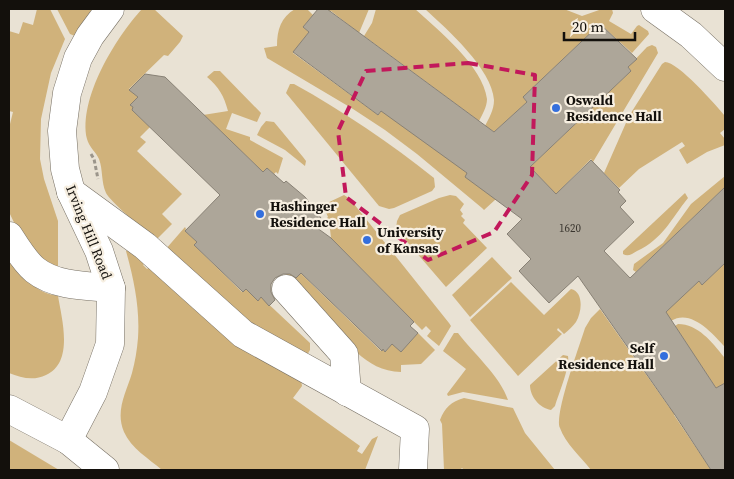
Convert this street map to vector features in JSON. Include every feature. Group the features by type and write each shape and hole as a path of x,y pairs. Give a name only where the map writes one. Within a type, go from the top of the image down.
{"street":[{"name":"Irving Hill Road","path":"68,440 93,392 110,344 111,288 99,250 71,192 65,169 62,130 67,94 78,58 90,36 110,9"},
{"path":"655,9 691,35 725,67"},
{"path":"71,192 145,246 243,334 415,429 412,470"},
{"path":"9,236 34,270 50,279 76,285 111,288"},
{"path":"286,289 344,354 347,392"},
{"path":"9,409 68,440 105,470"}],"path":[{"path":"86,147 94,159 99,186"}],"highlighted area":[{"path":"468,63 535,75 532,175 494,232 428,260 346,197 338,131 366,71"}],"shaded area":[{"path":"37,9 50,9 65,39 51,73 41,119 40,159 44,179 58,221 58,270 52,268 20,235 9,212 9,128 13,112 9,111 9,31 19,34 23,22 33,25"},
{"path":"57,9 92,9 75,36 70,34"},
{"path":"142,9 154,9 183,36 168,56 164,55 129,89 138,97 131,105 133,107 132,110 150,127 140,137 146,142 137,151 182,194 162,214 172,224 155,241 120,209 106,193 99,159 87,139 86,123 88,106 101,70 121,36"},
{"path":"295,9 307,9 313,15 303,27 309,32 293,53 378,115 386,105 496,199 484,210 385,130 267,58 264,48 277,46 281,24 286,16"},
{"path":"320,9 369,9 359,33 331,11 328,15"},
{"path":"376,9 415,9 458,49 469,62 484,87 487,102 479,121 364,36 372,23"},
{"path":"425,9 564,9 582,16 602,9 612,9 613,13 609,21 631,34 639,25 648,31 649,34 632,53 600,24 523,97 527,102 494,132 485,126 492,111 494,100 485,76 467,50"},
{"path":"652,45 656,47 658,53 593,162 591,159 556,194 530,167 631,71 628,67 647,47"},
{"path":"665,62 671,64 687,76 725,116 725,129 720,133 725,139 725,145 707,152 687,164 679,150 685,146 682,142 639,169 619,188 604,173 629,116"},
{"path":"214,71 220,71 261,113 257,122 232,113 226,129 250,137 250,140 283,158 278,174 276,172 274,174 267,168 263,172 203,115 228,111 220,92 207,77"},
{"path":"290,84 294,84 348,116 400,152 434,178 435,187 432,191 394,208 389,209 379,206 286,93"},
{"path":"266,121 274,122 306,161 305,166 285,150 257,135"},
{"path":"725,176 725,187 636,272 633,270 634,264 663,243 691,204"},
{"path":"685,193 688,198 654,241 632,254 623,254 623,251"},
{"path":"344,195 350,199 451,326 439,346 427,336 431,331 426,326 422,330 331,238 326,219 328,217 323,205"},
{"path":"450,195 456,196 464,204 460,210 463,214 461,216 465,220 463,223 487,248 446,287 396,229 400,215"},
{"path":"185,227 185,231 197,242 194,245 242,292 246,289 258,301 261,297 310,343 310,350 307,355 249,328 165,250"},
{"path":"130,249 146,262 143,265 147,269 151,266 301,380 302,386 293,398 360,446 357,451 362,454 372,439 378,436 365,470 162,470 136,448 124,432 121,417 122,402 134,365 138,338 136,294 126,251"},
{"path":"9,253 28,281 41,291 58,296 63,328 63,351 55,369 37,378 28,378 9,373"},
{"path":"492,257 512,278 470,317 452,295"},
{"path":"725,263 725,347 701,324 686,318 671,321 665,312 700,280 702,285"},
{"path":"291,264 381,351 383,349 385,352 392,344 401,351 418,333 435,350 421,364 401,365 401,372 376,366 366,360 349,344 325,314 326,312 284,272"},
{"path":"511,282 544,315 571,289 578,294 581,303 580,313 574,325 564,334 558,328 557,330 562,334 518,376 470,320"},
{"path":"600,309 669,407 680,411 674,415 711,470 591,470 562,434 559,420 573,363 585,328"},
{"path":"678,324 698,330 724,357 725,393 721,386 716,388 675,326"},
{"path":"454,333 458,333 493,374 508,400 463,392 448,396 447,394 466,369 443,351"},
{"path":"563,355 568,356 564,380 555,406 551,410 547,409 536,401 530,385"},
{"path":"464,398 513,408 525,433 555,470 464,470 462,468 460,470 444,470 442,424 440,420 449,406 455,401"},
{"path":"9,440 59,470 9,470"}],"building":[{"path":"318,9 327,9 494,132 527,102 523,97 600,24 637,59 628,67 631,71 530,167 556,194 591,160 620,190 618,192 626,201 620,207 634,222 604,251 630,278 725,187 725,263 702,285 699,281 666,312 716,388 725,383 725,470 711,470 578,276 549,303 519,271 531,259 507,234 522,219 465,177 467,173 381,111 378,115 293,52 309,32 303,27"},
{"name":"Hashinger Residence Hall","path":"145,74 165,77 263,172 267,168 284,183 286,181 305,197 321,218 313,225 331,238 414,322 410,326 418,333 401,352 392,344 385,352 383,349 382,351 301,273 296,278 290,274 283,274 275,278 271,284 271,292 275,300 269,306 261,297 258,301 246,289 243,292 194,245 197,242 185,231 220,195 132,110 133,107 130,105 138,97 129,90"}],"place":[{"name":"Oswald Residence Hall","path":"556,108"},
{"name":"Hashinger Residence Hall","path":"260,214"},
{"name":"University of Kansas","path":"367,240"},
{"name":"Self Residence Hall","path":"664,356"}]}
